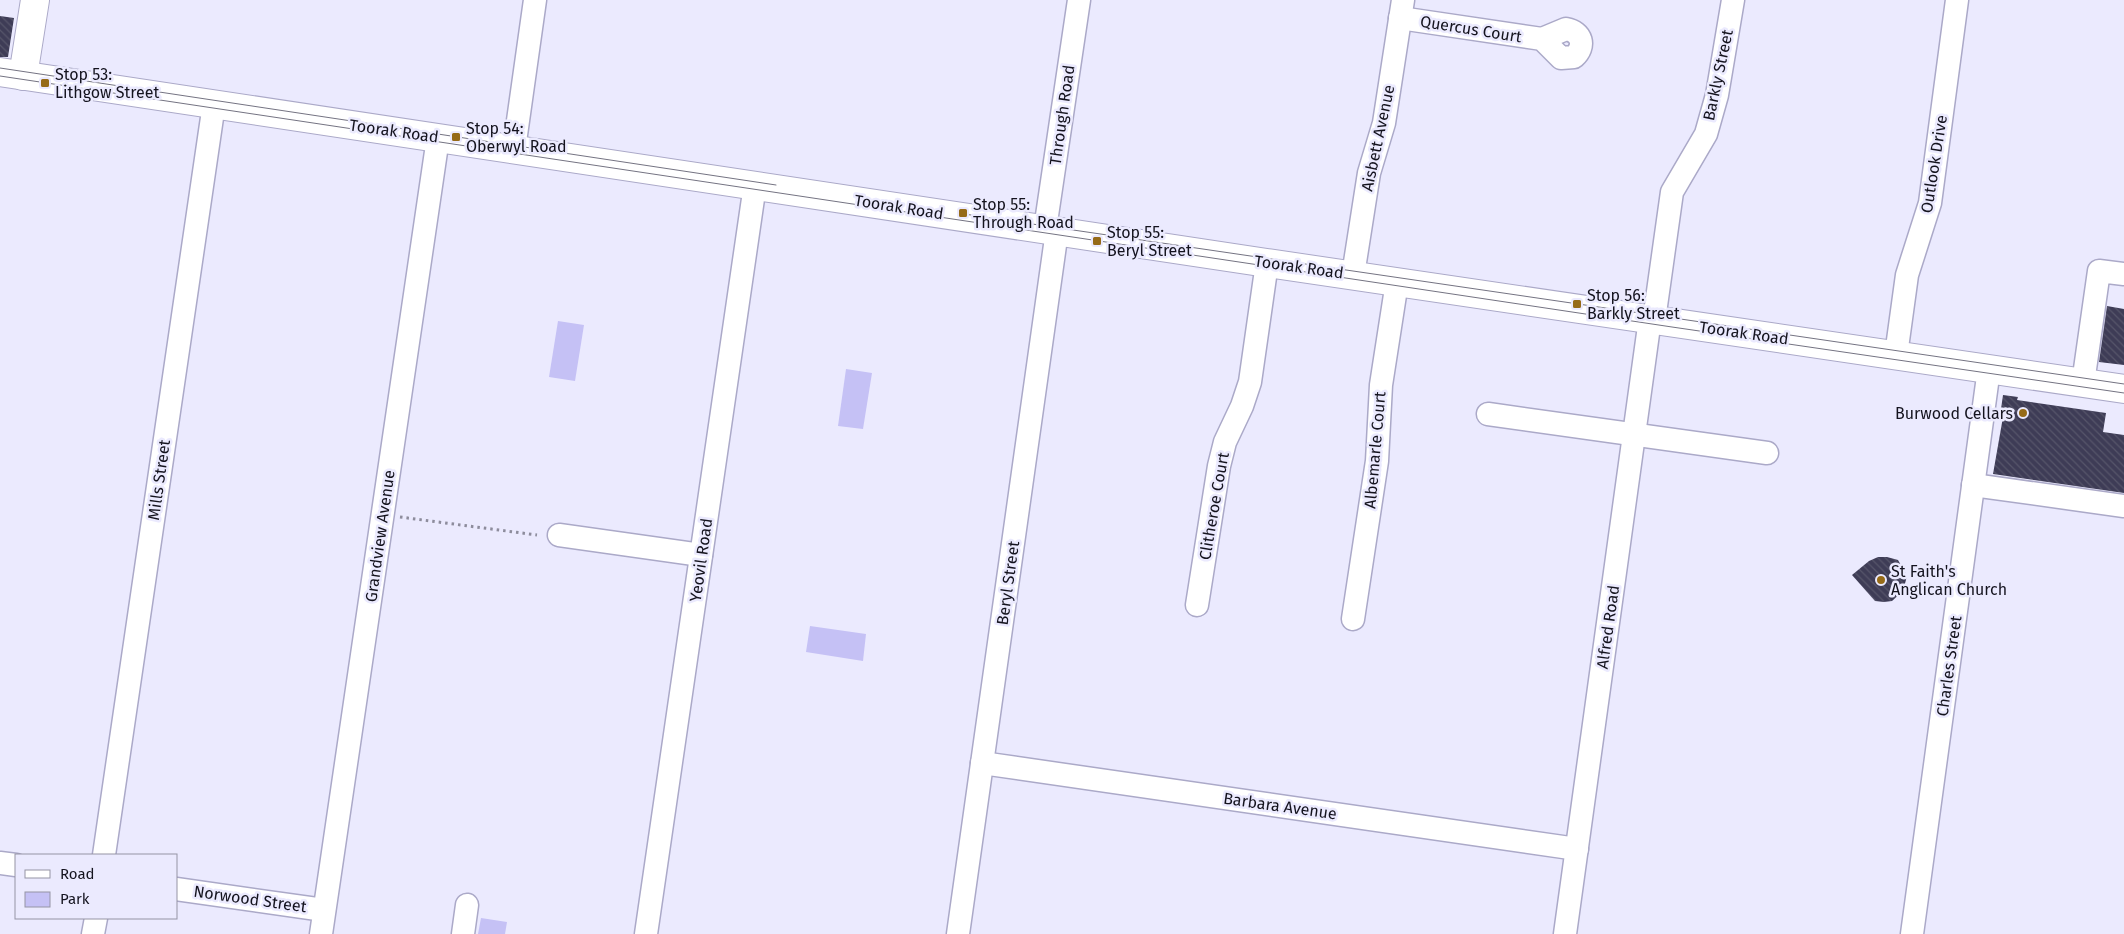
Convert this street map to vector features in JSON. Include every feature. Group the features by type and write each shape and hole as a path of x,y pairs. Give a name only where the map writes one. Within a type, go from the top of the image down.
{"main road":[{"path":"11,74 35,0"},
{"name":"Toorak Road","path":"11,74 1267,263 2124,389"}],"street":[{"path":"514,149 535,0"},
{"name":"Through Road","path":"1051,230 1079,0"},
{"name":"Barkly Street","path":"1652,320 1672,192 1706,134 1717,95 1733,0"},
{"name":"Outlook Drive","path":"1896,355 1907,276 1930,203 1957,0"},
{"name":"Quercus Court","path":"1401,9 1542,39"},
{"name":"Aisbett Avenue","path":"1354,275 1368,173 1384,122 1401,9"},
{"name":"Mills Street","path":"104,854 214,104"},
{"name":"Grandview Avenue","path":"321,934 438,138"},
{"name":"Yeovil Road","path":"646,934 755,185"},
{"name":"Beryl Street","path":"958,934 1051,230"},
{"name":"Clitheroe Court","path":"1197,605 1221,453 1250,382 1267,263"},
{"path":"2083,383 2099,271 2124,274"},
{"name":"Albemarle Court","path":"1353,618 1377,461 1381,385 1397,282"},
{"name":"Alfred Road","path":"1565,934 1652,320"},
{"name":"Charles Street","path":"1912,934 1989,369"},
{"path":"1488,414 1767,453"},
{"path":"1973,485 2124,506"},
{"path":"560,535 702,555"},
{"name":"Barbara Avenue","path":"982,763 1577,849"},
{"path":"0,863 15,865"},
{"name":"Norwood Street","path":"178,889 324,910"},
{"path":"462,934 467,904"},
{"path":"93,934 96,919"}],"path":[{"path":"400,516 537,535"}],"green space":[{"path":"558,321 584,325 575,381 549,377"},
{"path":"846,369 872,373 863,429 838,426"},
{"path":"810,626 866,634 863,661 806,652"},
{"path":"481,918 507,922 505,934 478,934"}],"building":[{"path":"0,16 14,18 8,57 0,57"},
{"path":"2107,306 2124,309 2124,365 2099,362"},
{"path":"2003,395 2018,397 2017,400 2106,413 2103,432 2124,435 2124,493 1993,474 2003,417 2000,416"},
{"name":"St Faith's Anglican Church","path":"1878,557 1898,560 1907,576 1903,591 1892,601 1875,601 1852,575 1869,561"}],"tram line":[{"path":"0,68 776,185"},
{"path":"0,76 2124,393"},
{"path":"964,214 2124,384"}],"place":[{"name":"Stop 53: Lithgow Street","path":"45,83"},
{"name":"Stop 54: Oberwyl Road","path":"456,137"},
{"name":"Stop 55: Through Road","path":"963,213"},
{"name":"Stop 55: Beryl Street","path":"1097,241"},
{"name":"Stop 56: Barkly Street","path":"1577,304"},
{"name":"Burwood Cellars","path":"2023,413"},
{"name":"St Faith's Anglican Church","path":"1881,580"}]}
